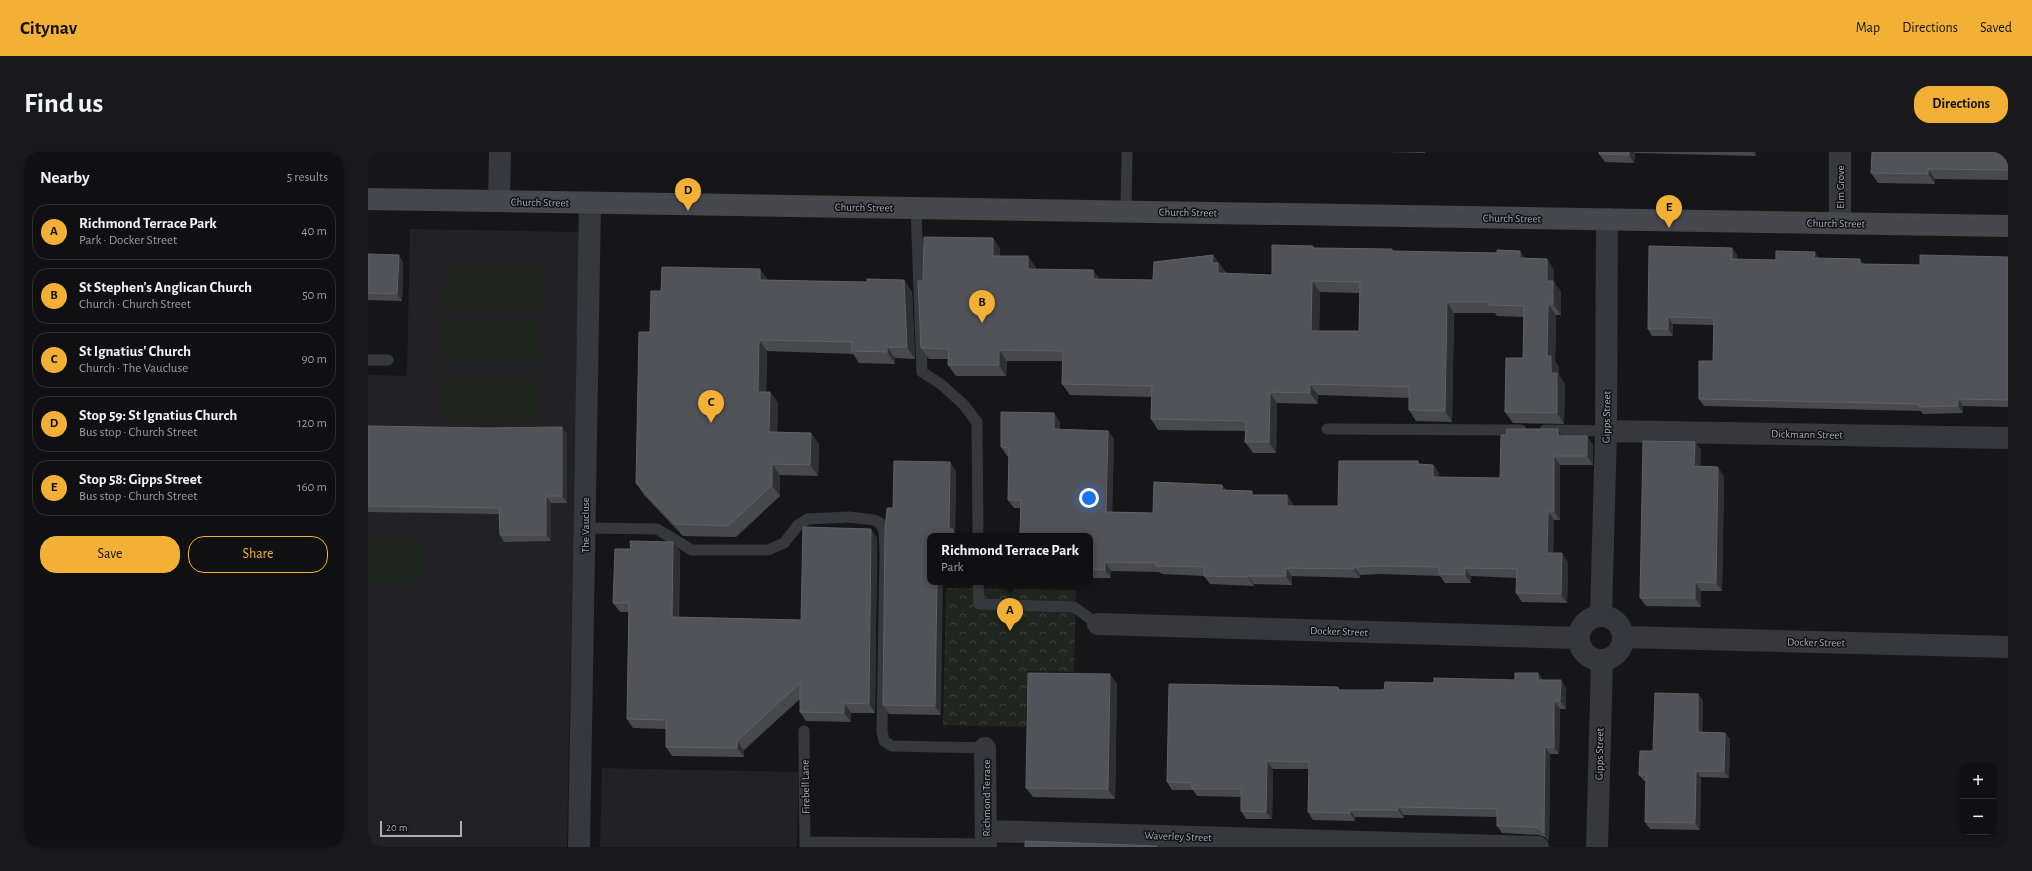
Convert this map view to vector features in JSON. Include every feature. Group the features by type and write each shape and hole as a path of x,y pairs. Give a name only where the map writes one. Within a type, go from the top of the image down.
{"main road":[{"name":"Church Street","path":"368,199 2008,226"}],"street":[{"path":"499,201 500,152"},
{"name":"Elm Grove","path":"1840,152 1840,223"},
{"name":"The Vaucluse","path":"579,847 586,528 585,473 590,203"},
{"name":"Gipps Street","path":"1601,615 1606,431 1607,219"},
{"name":"Dickmann Street","path":"1606,431 2008,438"},
{"path":"1601,615 1608,616 1619,624 1624,637 1620,651 1609,660 1602,661 1595,660 1583,651 1579,638 1583,625 1588,620 1601,615"},
{"name":"Docker Street","path":"1098,624 1579,638"},
{"name":"Docker Street","path":"1624,637 2008,647"},
{"name":"Gipps Street","path":"1597,847 1602,661"},
{"name":"Richmond Terrace","path":"985,748 986,841"},
{"name":"Waverley Street","path":"986,841 1538,847"}],"lane":[{"path":"1126,211 1127,152"},
{"path":"916,208 922,372 942,385 963,404 977,422 978,533"},
{"path":"368,360 388,360"},
{"path":"1327,429 1606,431"},
{"path":"586,528 657,530 692,550 768,550 784,543 798,525 808,519 849,517 874,520 881,526 884,537 882,731 884,741 892,746 985,748"},
{"path":"978,585 979,604 1074,607 1098,624"},
{"name":"Firebell Lane","path":"804,732 805,845 986,841"}],"shaded area":[{"path":"410,229 579,232 567,847 368,847 368,375 407,376"},
{"path":"602,768 799,772 797,847 600,847"}],"green space":[{"path":"445,265 541,265 541,308 444,307"},
{"path":"444,320 540,320 540,364 444,363"},
{"path":"443,377 540,378 540,422 443,422"},
{"path":"368,539 424,540 423,585 368,584"},
{"path":"946,588 1076,590 1074,672 1027,671 1026,727 943,725"}],"building":[{"path":"1599,152 1629,152 1629,155 1599,154"},
{"path":"1872,152 2008,152 2008,170 1928,169 1928,174 1871,173"},
{"path":"924,237 993,238 993,256 1028,256 1028,269 1093,270 1093,279 1153,280 1154,262 1213,255 1212,263 1218,263 1218,273 1272,275 1272,245 1313,246 1313,248 1392,249 1392,251 1497,253 1497,250 1520,251 1520,258 1547,259 1547,281 1553,281 1553,304 1548,304 1547,356 1551,356 1551,373 1557,373 1557,413 1505,412 1506,358 1523,358 1524,306 1489,305 1489,302 1447,302 1445,411 1409,410 1409,387 1310,384 1310,393 1270,392 1269,442 1245,442 1246,421 1151,419 1152,386 1062,384 1063,351 999,350 999,365 948,365 949,349 921,348 918,281 923,281","holes":["1312,281 1360,282 1359,331 1311,331"]},
{"path":"1649,246 1732,248 1732,259 1776,260 1776,251 1815,252 1814,258 1860,259 1860,264 1920,265 1920,255 2008,257 2008,400 1958,399 1958,406 1919,407 1919,404 1699,399 1699,361 1713,361 1714,318 1668,317 1668,329 1648,329"},
{"path":"368,254 399,255 397,294 368,293"},
{"path":"662,267 760,269 760,280 867,282 867,279 904,280 907,347 887,347 887,352 851,351 852,342 759,340 758,392 770,392 769,432 811,433 810,465 772,464 772,485 728,526 675,524 636,483 639,332 650,332 651,291 661,291"},
{"path":"1001,412 1054,413 1054,429 1108,431 1106,512 1153,513 1154,482 1222,485 1222,490 1252,491 1252,495 1287,495 1287,506 1338,506 1339,461 1418,461 1418,464 1433,465 1433,477 1500,478 1501,435 1506,435 1507,429 1558,429 1558,436 1587,436 1587,456 1554,456 1554,511 1548,511 1547,553 1562,553 1561,594 1516,593 1517,569 1465,568 1465,575 1439,574 1439,567 1374,566 1354,567 1354,569 1286,568 1286,576 1248,577 1204,576 1204,567 1156,566 1156,563 1105,562 1105,570 1093,569 1093,533 1019,533 1021,500 1008,500 1009,448 1001,447"},
{"path":"368,426 487,428 562,427 562,496 546,496 546,535 500,535 499,508 368,506"},
{"path":"1643,441 1695,442 1694,466 1718,467 1716,583 1695,582 1695,598 1640,598"},
{"path":"894,461 950,462 949,529 953,529 953,533 927,533 927,585 937,585 935,706 883,705 885,530 887,508 893,508"},
{"path":"803,527 871,529 869,704 844,703 844,713 800,712 800,683 737,741 737,748 666,747 666,720 627,719 629,603 613,603 615,549 631,549 630,541 673,542 672,617 801,620"},
{"path":"1028,673 1110,674 1108,789 1026,788"},
{"path":"1515,673 1538,673 1538,680 1561,680 1560,701 1554,701 1554,747 1545,747 1544,833 1540,829 1534,827 1497,826 1497,809 1398,807 1398,810 1350,810 1350,813 1308,812 1309,762 1267,761 1266,812 1241,811 1241,789 1192,789 1192,783 1167,782 1169,684 1338,687 1338,690 1384,690 1385,682 1434,683 1434,678 1515,680"},
{"path":"1655,693 1698,694 1698,732 1725,733 1724,771 1696,771 1695,823 1645,822 1646,775 1639,775 1640,751 1653,751"},
{"path":"1025,841 1157,846 1157,847 1025,847"}],"tram line":[{"path":"368,192 2008,219"},
{"path":"368,206 2008,234"}],"place":[{"name":"Stop 59: St Ignatius Church","path":"688,211"},
{"name":"Stop 58: Gipps Street","path":"1669,228"},
{"name":"St Stephen's Anglican Church","path":"982,323"},
{"name":"St Ignatius' Church","path":"711,423"},
{"name":"Richmond Terrace Park","path":"1010,631"}]}
